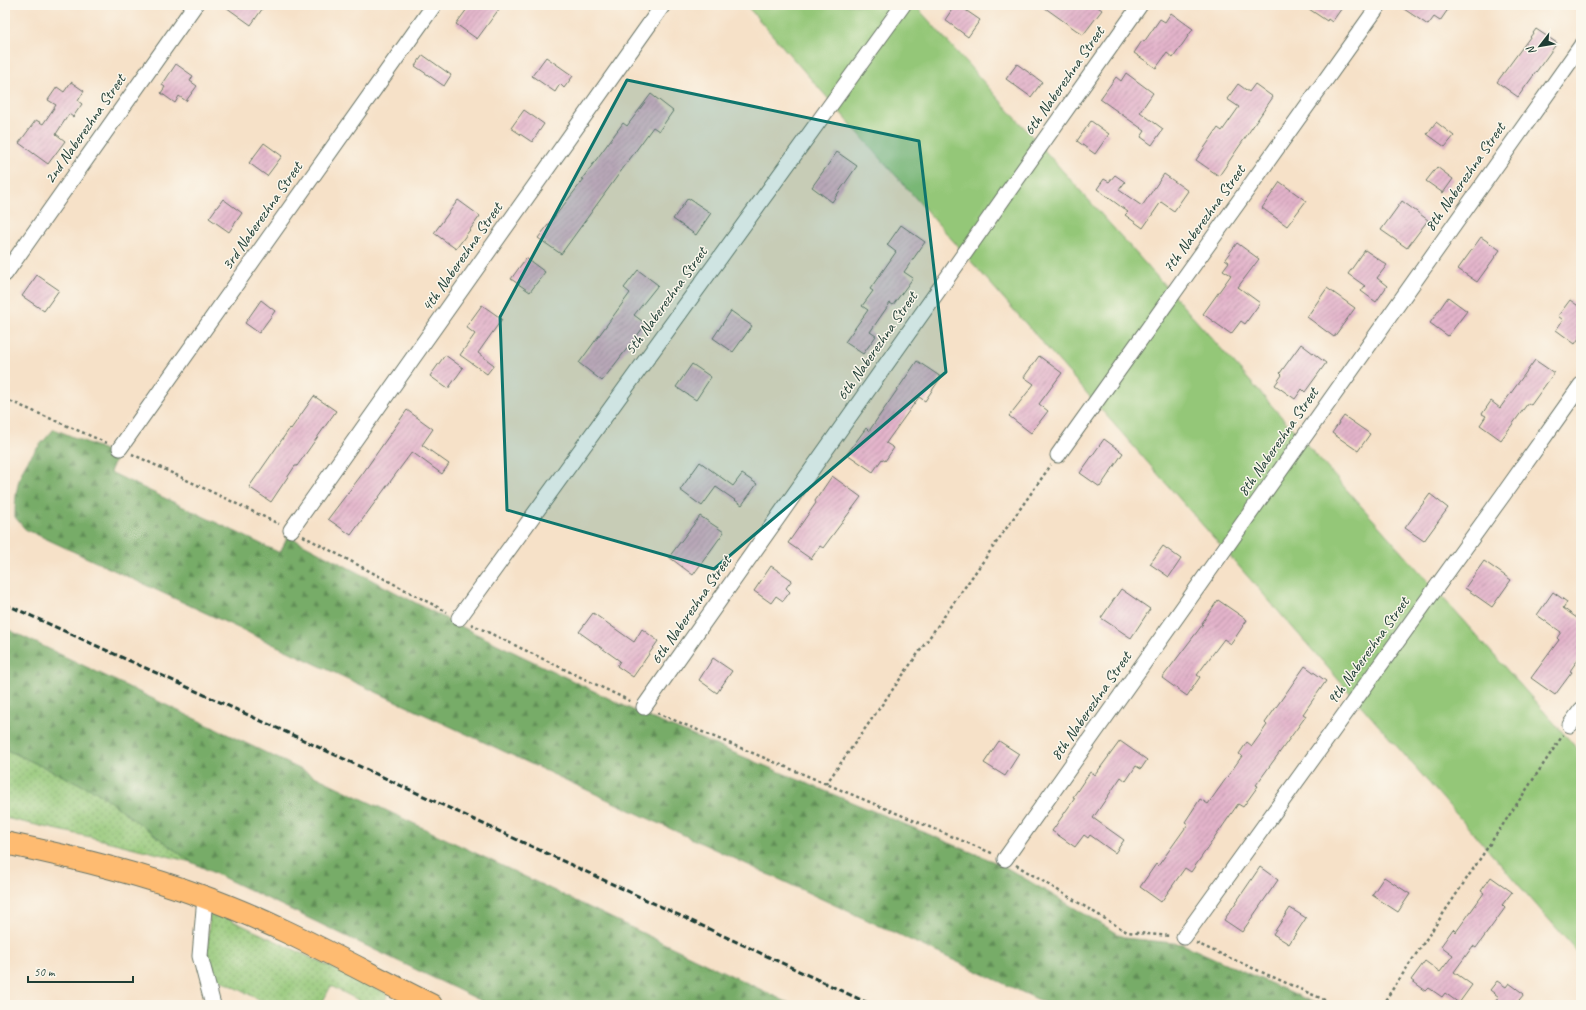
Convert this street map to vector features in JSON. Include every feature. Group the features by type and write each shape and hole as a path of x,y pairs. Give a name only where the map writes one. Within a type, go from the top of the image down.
{"main road":[{"path":"5,842 70,856 133,873 205,897 272,926 431,1005"}],"street":[{"name":"2nd Naberezhna Street","path":"5,274 195,5"},
{"name":"3rd Naberezhna Street","path":"120,448 434,5"},
{"name":"4th Naberezhna Street","path":"292,530 663,5"},
{"name":"5th Naberezhna Street","path":"459,618 903,5"},
{"name":"6th Naberezhna Street","path":"644,707 1140,5"},
{"name":"7th Naberezhna Street","path":"1058,455 1379,5"},
{"name":"8th Naberezhna Street","path":"1005,859 1581,46"},
{"name":"9th Naberezhna Street","path":"1184,937 1581,385"},
{"path":"1570,725 1581,710"},
{"path":"205,897 200,956 213,1005"}],"path":[{"path":"5,399 120,448 292,530 459,618 644,707 1005,859 1127,932 1184,937 1336,1005"},
{"path":"826,784 1058,455"},
{"path":"1382,1005 1570,725"}],"highlighted area":[{"path":"627,80 919,141 946,372 714,569 507,510 500,317"}],"green space":[{"path":"746,5 915,5 1581,753 1581,956"},
{"path":"54,429 117,455 110,472 280,553 288,536 456,624 641,714 1002,865 1125,938 1182,944 1319,1005 1050,1005 25,529 15,517 16,495 19,479 31,456"},
{"path":"5,628 793,1005 490,1005 191,862 97,792 5,749"},
{"path":"5,749 97,792 191,862 5,818"},
{"path":"210,910 388,994 383,1005 368,1005 331,986 321,1005 270,1005 211,975 207,955"}],"building":[{"path":"223,5 265,5 251,25"},
{"path":"470,5 502,5 477,39 456,24"},
{"path":"955,5 958,5 980,20 968,37 945,20"},
{"path":"1041,5 1095,5 1102,10 1083,35"},
{"path":"1303,5 1344,5 1332,22 1328,19 1327,21"},
{"path":"1398,5 1451,5 1440,21 1434,17 1428,25"},
{"path":"1171,13 1193,29 1173,58 1167,53 1156,68 1134,53 1142,41 1144,42 1160,19 1165,22"},
{"path":"1536,29 1557,43 1518,97 1497,82"},
{"path":"423,55 451,75 444,86 415,66"},
{"path":"546,57 573,76 564,88 560,84 555,92 532,76"},
{"path":"176,64 193,76 190,81 197,86 186,101 179,96 175,103 161,93 165,87 162,85"},
{"path":"1017,64 1042,82 1031,97 1006,79"},
{"path":"1126,73 1153,93 1140,112 1163,129 1152,145 1141,137 1145,131 1100,99 1116,77 1121,81"},
{"path":"71,82 84,91 78,101 82,104 73,117 69,114 56,134 65,141 48,164 19,143 36,120 43,124 56,105 48,100 57,87 64,92"},
{"path":"1238,84 1249,92 1255,84 1273,97 1219,176 1196,160 1218,128 1222,131 1239,107 1227,99"},
{"path":"651,94 673,111 659,131 653,127 561,254 538,238 584,179 582,179 623,123 627,126"},
{"path":"524,110 544,124 532,142 511,128"},
{"path":"1091,121 1109,134 1095,154 1077,141"},
{"path":"1436,122 1454,136 1445,147 1427,134"},
{"path":"264,143 282,156 267,176 249,163"},
{"path":"837,152 857,166 832,202 812,187"},
{"path":"1437,167 1453,179 1443,193 1426,181"},
{"path":"1164,174 1188,191 1174,211 1161,202 1143,228 1125,215 1128,212 1097,189 1104,179 1109,182 1115,175 1125,182 1119,190 1142,206"},
{"path":"1280,182 1306,201 1287,226 1262,208"},
{"path":"688,198 711,213 696,235 673,219"},
{"path":"223,199 242,213 229,232 209,218"},
{"path":"458,200 480,216 456,249 434,233"},
{"path":"1402,201 1428,220 1407,248 1381,230"},
{"path":"901,225 925,242 904,272 913,278 893,305 890,303 870,332 876,336 863,354 845,342 868,310 862,306 873,291 870,289 896,252 887,245"},
{"path":"1481,237 1500,250 1477,282 1458,269"},
{"path":"1237,243 1259,259 1238,287 1260,303 1245,324 1241,321 1231,334 1203,314 1231,275 1223,270 1229,262 1225,259"},
{"path":"1365,250 1387,265 1377,278 1387,286 1376,302 1361,291 1365,286 1348,274"},
{"path":"526,258 545,272 530,292 511,279"},
{"path":"638,270 658,285 634,315 646,324 602,381 579,363 630,293 624,288"},
{"path":"37,275 59,290 44,311 22,296"},
{"path":"1327,288 1355,308 1334,337 1307,317"},
{"path":"1448,297 1467,311 1448,336 1430,323"},
{"path":"261,300 275,311 259,333 245,323"},
{"path":"1570,300 1581,308 1581,335 1575,344 1556,330 1563,320 1558,316"},
{"path":"482,305 502,319 478,353 494,365 487,374 460,355 475,334 466,327"},
{"path":"731,311 752,326 733,352 713,338"},
{"path":"1301,344 1326,363 1305,392 1302,389 1295,399 1275,385 1282,375 1280,373"},
{"path":"445,355 463,368 448,389 430,376"},
{"path":"1039,356 1062,373 1039,404 1048,411 1031,433 1009,416 1034,384 1024,377"},
{"path":"1535,360 1554,373 1531,405 1528,403 1501,440 1480,425 1486,416 1482,414 1491,401 1500,408"},
{"path":"917,361 941,377 925,401 919,397 886,443 894,448 885,461 882,459 873,472 847,454 866,428 869,431"},
{"path":"692,364 711,377 696,400 676,387"},
{"path":"314,396 336,411 297,466 295,466 271,502 249,487"},
{"path":"407,410 433,429 422,445 449,464 442,474 412,452 351,535 328,519 363,473"},
{"path":"1344,416 1370,434 1358,451 1332,433"},
{"path":"1104,439 1123,453 1100,487 1080,473"},
{"path":"700,462 733,486 742,474 757,484 742,505 716,487 702,506 680,490"},
{"path":"832,476 861,497 823,548 820,546 811,559 788,543 816,503 815,501"},
{"path":"1430,494 1448,508 1424,541 1405,528"},
{"path":"700,516 724,532 693,575 669,557"},
{"path":"1163,546 1181,559 1169,577 1150,564"},
{"path":"1484,561 1511,580 1492,607 1465,588"},
{"path":"771,566 792,580 786,588 790,592 783,601 776,596 771,603 754,591"},
{"path":"1121,589 1150,609 1131,638 1101,618"},
{"path":"1553,592 1567,602 1563,608 1581,621 1581,655 1570,671 1572,672 1555,695 1531,678 1559,640 1557,638 1561,632 1537,615"},
{"path":"1218,600 1247,620 1231,644 1224,639 1197,675 1200,677 1187,696 1162,678 1203,624 1202,623"},
{"path":"593,613 634,642 642,629 658,641 633,677 617,666 620,661 579,632"},
{"path":"713,658 732,671 717,693 699,680"},
{"path":"1305,666 1326,681 1303,714 1306,716 1256,785 1258,786 1243,807 1238,804 1191,872 1185,868 1161,902 1140,887 1156,864 1158,866 1188,824 1185,822 1200,799 1208,804 1242,756 1239,754 1247,742 1252,746 1267,725 1265,723"},
{"path":"999,741 1019,754 1005,776 984,763"},
{"path":"1120,741 1147,760 1141,769 1136,766 1126,781 1121,777 1093,818 1124,840 1115,853 1090,835 1088,838 1084,835 1075,847 1052,831 1075,798 1073,797 1090,772 1095,775"},
{"path":"1260,867 1278,880 1242,932 1224,920"},
{"path":"1384,877 1410,894 1398,912 1372,895"},
{"path":"1491,877 1512,892 1502,905 1505,908 1476,948 1473,946 1454,972 1472,985 1459,1003 1445,993 1442,997 1429,988 1426,991 1411,980 1425,961 1440,972 1453,955 1441,946 1453,929 1456,932 1484,893 1481,891"},
{"path":"1290,908 1306,918 1289,944 1273,934"},
{"path":"1497,981 1506,987 1509,983 1524,994 1515,1005 1492,1005 1499,997 1490,990"}],"railway":[{"path":"5,604 301,739 872,1005"}]}
